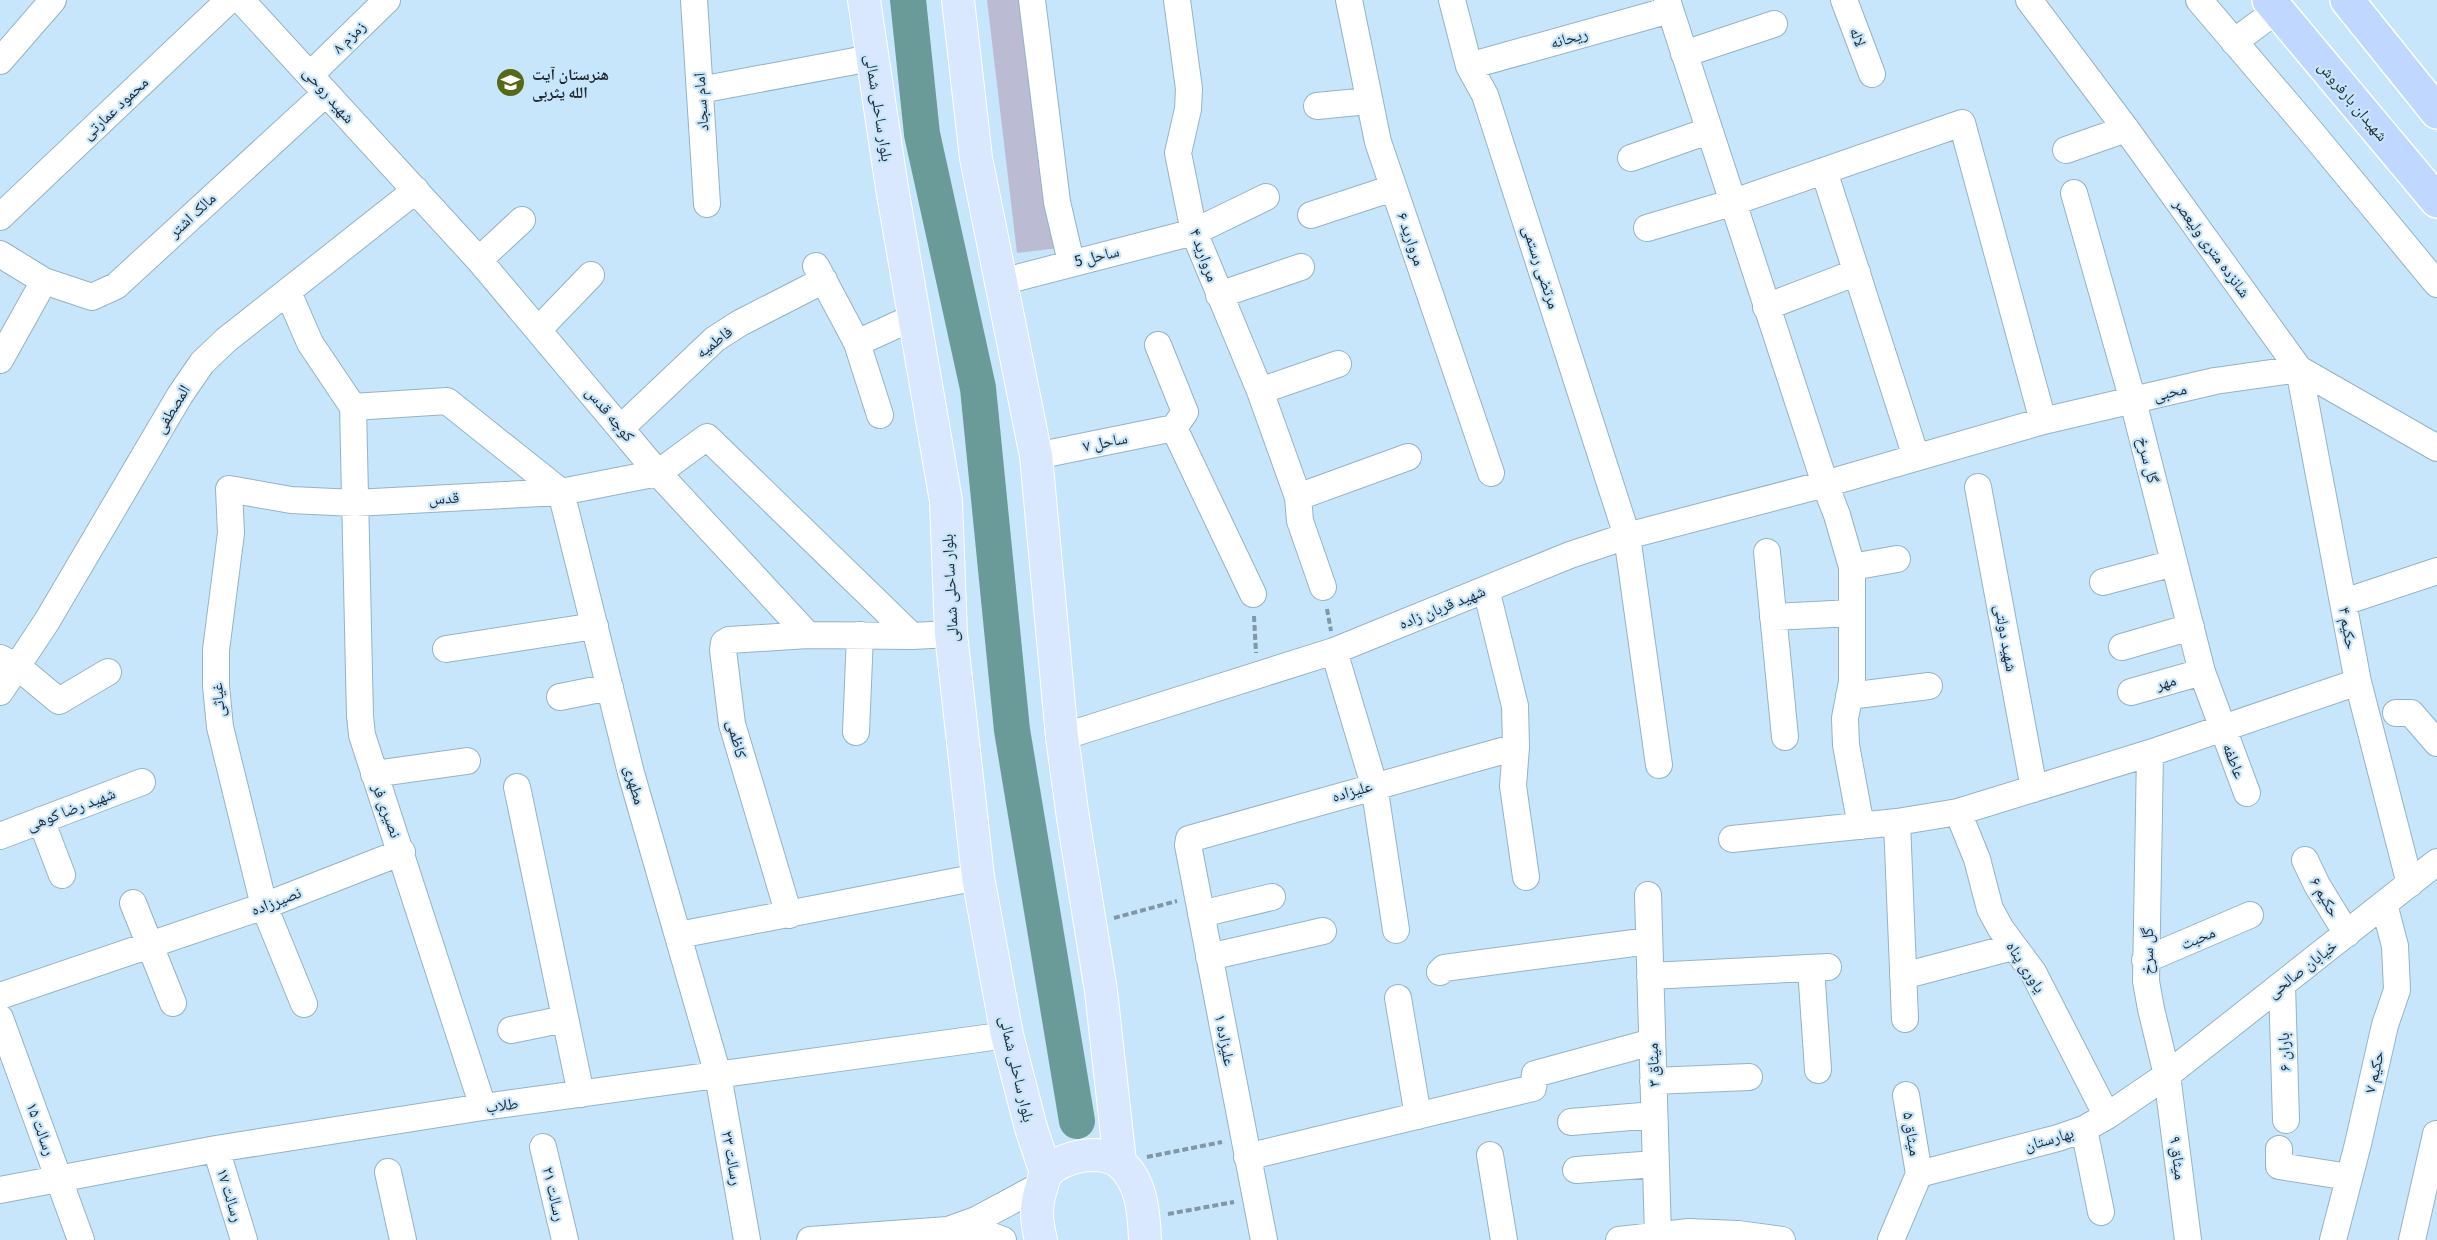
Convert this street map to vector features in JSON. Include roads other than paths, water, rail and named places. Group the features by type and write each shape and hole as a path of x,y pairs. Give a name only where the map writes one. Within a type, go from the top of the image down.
{"highway":[{"path":"2346,0 2437,112"},
{"name":"شهیدان بارفروش","path":"2273,5 2437,201"}],"main road":[{"name":"بلوار ساحلی شمالی","path":"864,0 871,58 946,501 951,634 978,877 1007,1035 1045,1178"},
{"path":"958,0 976,158 1036,456 1062,737 1101,991 1120,1162 1133,1180 1150,1233"},
{"path":"1041,1240 1037,1223 1036,1200 1045,1178 1063,1162 1089,1154 1105,1156 1120,1162"}],"street":[{"path":"0,61 53,0"},
{"name":"محمود عمارتی","path":"0,217 229,0"},
{"name":"شهید روحی","path":"241,0 416,190"},
{"name":"امام سجاد","path":"694,0 707,204"},
{"path":"1032,0 1057,202 1071,262"},
{"name":"مروارید ۴","path":"1177,0 1189,89 1188,109 1178,153 1194,232 1260,391 1298,497 1300,521 1323,588"},
{"name":"مروارید ۶","path":"1349,0 1378,142 1491,473"},
{"name":"مرتضی رستمی","path":"1452,0 1469,66 1485,95 1627,536 1659,765"},
{"name":"لاله","path":"1844,0 1872,74"},
{"name":"شانزده متری ولیعصر","path":"2029,0 2126,129 2299,369 2437,448"},
{"path":"2199,0 2437,284"},
{"name":"زمزم ۸","path":"319,84 381,2"},
{"path":"1668,5 1731,203 1825,484 1838,515 1852,567 1852,672 1845,718 1846,745 1861,826"},
{"name":"ریحانه","path":"1469,66 1668,5"},
{"path":"2234,42 2273,5"},
{"path":"1684,54 1774,24"},
{"path":"700,90 871,58"},
{"name":"مالک اشتر","path":"0,254 44,281 92,297 116,286 319,84"},
{"path":"1317,106 1368,101"},
{"path":"1647,228 1731,203 1962,123 2043,421"},
{"path":"2066,150 2126,129"},
{"path":"1631,158 1708,131"},
{"path":"1824,171 1916,457"},
{"path":"1311,215 1393,188"},
{"name":"کوچه قدس","path":"416,190 622,427 658,473 808,635"},
{"name":"المصطفی","path":"0,692 9,663 202,363 225,340 416,190"},
{"name":"گل سرخ","path":"2074,193 2133,400 2202,672 2222,728"},
{"name":"ساحل 5","path":"1001,282 1071,262 1194,232 1266,197"},
{"path":"479,260 522,220"},
{"path":"1219,295 1301,267"},
{"name":"فاطمیه","path":"622,427 715,339 820,272 857,343"},
{"path":"1766,307 1857,272"},
{"path":"538,330 591,275"},
{"path":"0,360 44,281"},
{"path":"288,292 309,343 353,407 447,401 561,492"},
{"path":"880,415 857,343 914,317"},
{"path":"1158,345 1185,412 1174,428 1253,594"},
{"path":"1260,391 1338,364"},
{"name":"محبی","path":"1916,457 2043,421 2215,381 2299,369"},
{"name":"حکیم ۴","path":"2299,369 2358,682 2410,884"},
{"name":"نصیری فر","path":"353,407 362,735 402,852 483,1107"},
{"name":"ساحل ۷","path":"1036,456 1174,428"},
{"path":"658,473 707,436 912,636"},
{"path":"1298,497 1408,457"},
{"name":"شهید قربان زاده","path":"1062,737 1334,651 1570,555 1627,536 1825,484 1916,457"},
{"name":"قدس","path":"229,489 291,500 355,503 561,492 658,473"},
{"name":"شهید دولتی","path":"1978,487 2034,789"},
{"name":"غیاثی","path":"229,489 231,533 216,650 218,709 228,767 264,906 304,1004"},
{"name":"مطهری","path":"561,492 634,784 718,1075"},
{"path":"1767,552 1785,737"},
{"path":"1852,567 1897,559"},
{"path":"2103,582 2174,563"},
{"path":"2344,602 2437,571"},
{"path":"1486,590 1515,706 1516,747 1513,786 1526,877"},
{"path":"1773,617 1852,613"},
{"path":"446,649 595,626"},
{"path":"2122,647 2191,627"},
{"path":"808,635 951,634"},
{"name":"کاظمی","path":"789,915 732,724 723,650 724,643 729,640 808,635"},
{"path":"856,732 860,635"},
{"path":"1334,651 1374,785 1396,930"},
{"path":"9,663 59,701 108,672"},
{"name":"مهر","path":"2130,692 2202,672"},
{"path":"1732,839 1897,822 1958,812 2150,753 2358,682"},
{"path":"1850,696 1929,686"},
{"path":"560,698 610,687"},
{"path":"2396,713 2411,713 2437,744"},
{"name":"عاطفه","path":"2222,728 2247,793"},
{"name":"علیزاده","path":"1189,839 1374,785 1516,747"},
{"name":"گل سرخ","path":"2150,753 2145,960 2148,996 2167,1075"},
{"path":"374,774 467,761"},
{"name":"شهید رضا کوهی","path":"0,836 142,782"},
{"path":"517,787 581,1094"},
{"name":"یاوری پناه","path":"1958,812 1977,859 1990,909 2013,947 2033,972 2107,1116"},
{"path":"41,820 62,875"},
{"path":"1897,822 1905,1019"},
{"name":"علیزاده ۱","path":"1189,839 1188,845 1199,905 1264,1240"},
{"name":"نصیرزاده","path":"0,996 264,906 402,852"},
{"name":"حکیم ۶","path":"2305,860 2317,885 2347,933"},
{"name":"خیابان صالحی","path":"2167,1075 2437,862"},
{"path":"679,935 978,877"},
{"name":"میثاق ۳","path":"1648,895 1658,1235"},
{"path":"1199,905 1272,897"},
{"path":"133,903 173,1003"},
{"name":"حکیم ۷","path":"2332,1240 2385,1025 2397,990 2395,946 2384,904"},
{"name":"محبت","path":"2145,960 2250,915"},
{"path":"1209,957 1323,931"},
{"path":"1440,972 1444,968 1649,941"},
{"path":"1904,976 2013,947"},
{"path":"1650,976 1820,967 1818,1070"},
{"name":"باران ۶","path":"2282,985 2286,1120"},
{"path":"1398,998 1418,1116"},
{"name":"رسالت ۱۵","path":"0,1018 81,1240"},
{"path":"510,1030 565,1019"},
{"name":"طلاب","path":"0,1190 216,1149 483,1107 1007,1035"},
{"path":"1245,1148 1418,1116 1533,1088 1532,1065 1652,1042"},
{"name":"رسالت ۲۳","path":"718,1075 747,1240"},
{"name":"بهارستان","path":"1918,1174 2084,1129 2167,1075"},
{"name":"میثاق ۹","path":"2167,1075 2188,1240"},
{"path":"1653,1081 1749,1077"},
{"name":"میثاق ۵","path":"1891,1240 1918,1174 1906,1095"},
{"path":"1571,1122 1654,1114"},
{"path":"2084,1129 2101,1212"},
{"path":"2412,1240 2436,1134"},
{"name":"رسالت ۲۱","path":"543,1147 565,1240"},
{"name":"رسالت ۱۷","path":"216,1149 244,1240"},
{"path":"1490,1155 1504,1240"},
{"path":"2279,1158 2349,1177"},
{"path":"1576,1170 1656,1164"},
{"path":"388,1172 403,1240"},
{"path":"948,1230 976,1220 1045,1178"},
{"path":"824,1239 948,1230 987,1234 1002,1240"},
{"path":"1619,1240 1658,1235 1738,1234 1782,1240"}],"waterway":[{"path":"908,0 922,134 978,388 1012,730 1077,1121"}],"place":[{"name":"هنرستان آیت الله یثربی","path":"511,83"}]}
